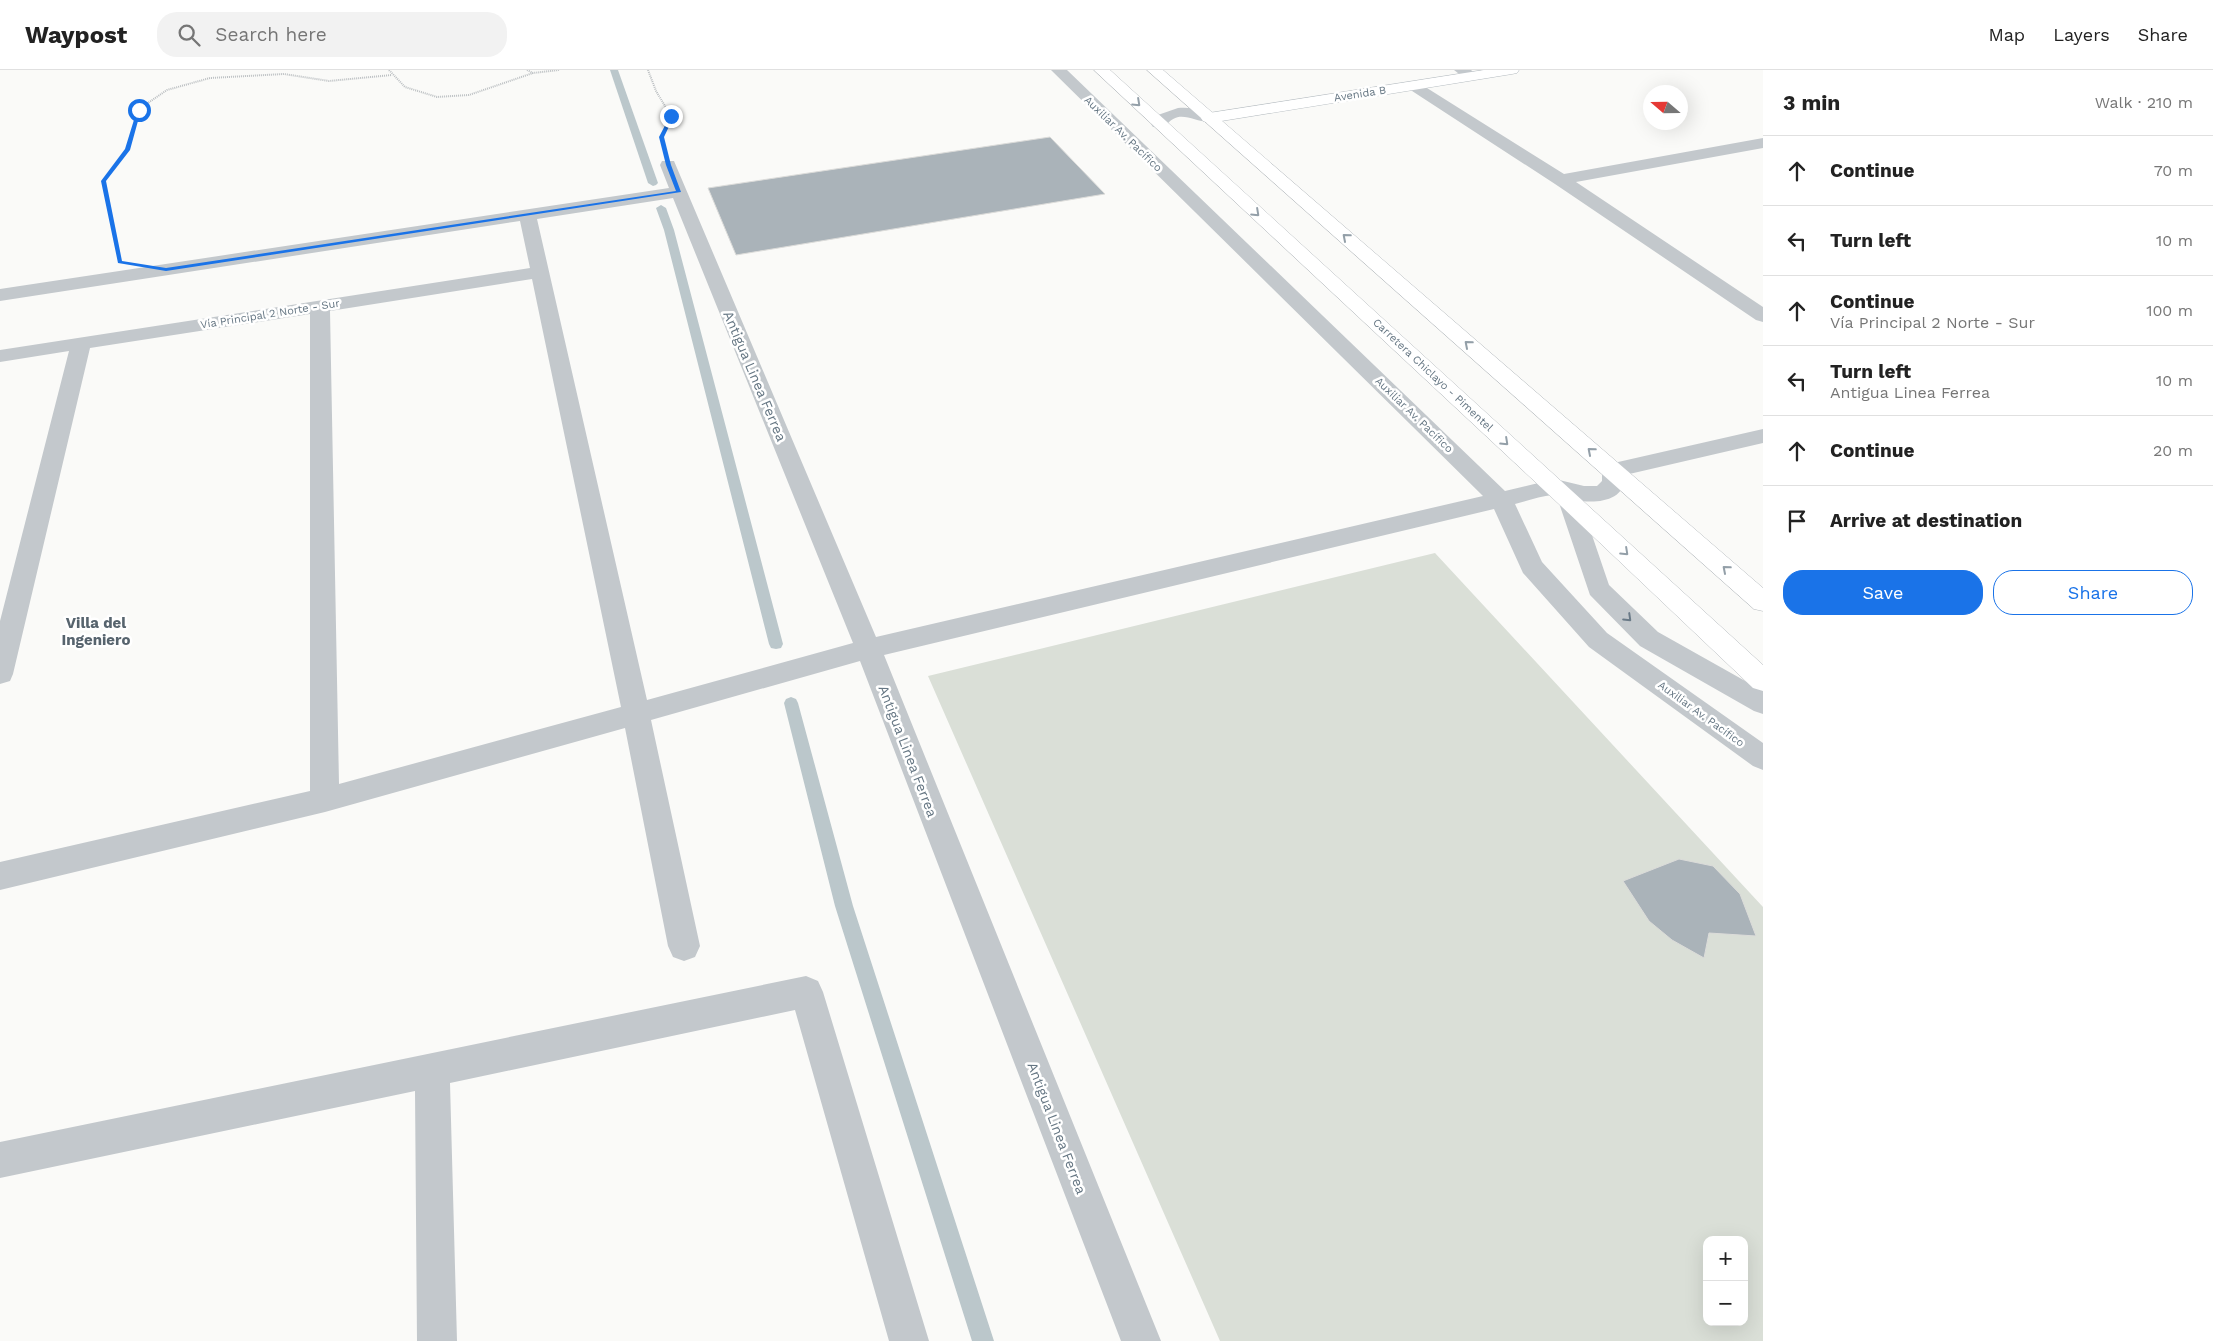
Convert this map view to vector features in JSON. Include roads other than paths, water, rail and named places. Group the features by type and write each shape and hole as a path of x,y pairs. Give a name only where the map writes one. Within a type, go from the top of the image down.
{"main road":[{"name":"Carretera Chiclayo - Pimentel","path":"1101,70 1562,493 1763,681"},
{"path":"1154,70 1763,602"},
{"name":"Avenida B","path":"1209,118 1414,86 1466,73 1512,70"}],"street":[{"name":"Auxiliar Av. Pacífico","path":"1058,70 1501,500 1532,566 1598,640 1763,758"},
{"path":"1414,86 1561,180 1763,316"},
{"path":"1159,124 1160,119 1176,112 1187,112 1209,118"},
{"path":"1561,180 1763,143"},
{"path":"1742,146 1763,158"},
{"name":"Antigua Linea Ferrea","path":"668,165 868,649 1140,1341"},
{"path":"0,295 678,192"},
{"path":"529,220 684,946"},
{"name":"Vía Principal 2 Norte - Sur","path":"0,356 540,272"},
{"path":"320,306 325,800"},
{"path":"0,674 81,344"},
{"path":"0,876 325,800 868,649 1501,500 1562,493 1602,494 1612,488 1615,480 1613,470 1763,436"},
{"path":"0,1160 806,992 909,1341"},
{"path":"432,1070 438,1341"}],"lane":[{"path":"1562,493 1598,589 1649,639 1763,704"}],"waterway":[{"path":"614,70 653,183"},
{"path":"661,208 669,230 776,644"},
{"path":"791,703 844,906 983,1341"}],"district":[{"name":"Villa del Ingeniero","path":"96,632"}]}
